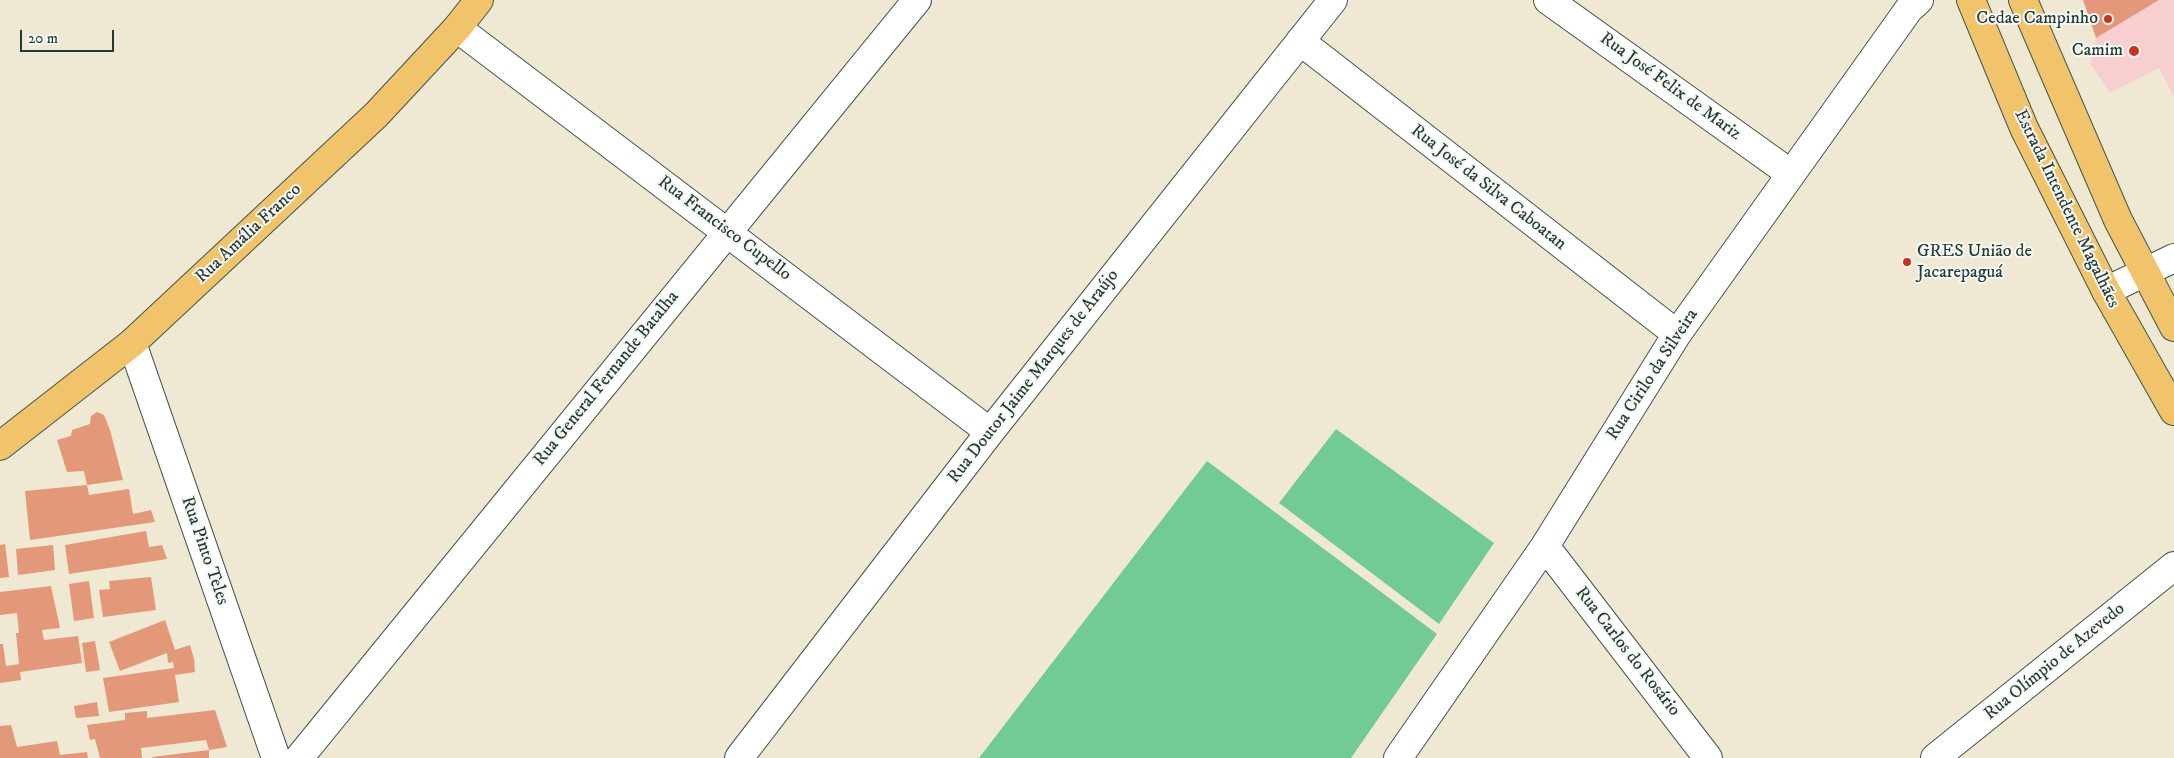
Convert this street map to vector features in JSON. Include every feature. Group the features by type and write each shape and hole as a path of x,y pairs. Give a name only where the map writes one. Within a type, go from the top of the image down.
{"main road":[{"name":"Rua Amália Franco","path":"0,446 132,343 376,115 457,28 479,0"},
{"name":"Estrada Intendente Magalhães","path":"1971,0 2024,128 2106,291 2174,411"},
{"path":"2023,0 2118,220 2174,327"}],"street":[{"name":"Rua General Fernande Batalha","path":"299,758 917,0"},
{"name":"Rua Doutor Jaime Marques de Araújo","path":"739,758 990,432 1333,0"},
{"name":"Rua José Felix de Mariz","path":"1548,0 1791,174"},
{"name":"Rua Cirilo da Silveira","path":"1398,758 1545,546 1677,334 1909,9 1919,0"},
{"name":"Rua Francisco Cupello","path":"457,28 990,432"},
{"name":"Rua José da Silva Caboatan","path":"1300,42 1677,334"},
{"path":"2106,291 2174,258"},
{"name":"Rua Pinto Teles","path":"132,343 276,758"},
{"name":"Rua Carlos do Rosário","path":"1545,546 1708,758"},
{"name":"Rua Olímpio de Azevedo","path":"1935,758 2174,566"}],"shaded area":[{"name":"Camim","path":"2159,0 2174,0 2174,97 2159,68 2110,93 2090,63 2096,38"}],"green space":[{"path":"1336,429 1494,543 1439,624 1279,503"},
{"path":"1207,461 1437,634 1351,758 979,758"}],"building":[{"name":"Cedae Campinho","path":"2083,0 2159,0 2096,38"},
{"path":"97,412 104,415 110,430 123,480 87,485 84,471 67,472 57,440 71,436 72,430 90,424 91,416"},
{"path":"87,485 89,495 129,489 133,514 151,510 155,522 30,540 25,491"},
{"path":"146,531 149,547 162,545 167,559 69,574 65,545"},
{"path":"5,544 9,577 0,578 0,545"},
{"path":"53,545 55,570 18,575 16,549"},
{"path":"151,577 156,610 103,617 99,590 110,589 109,581"},
{"path":"89,581 94,618 74,621 69,584"},
{"path":"51,586 60,628 42,630 44,640 78,636 82,663 20,672 21,680 0,683 0,644 3,644 6,666 19,664 16,633 19,633 17,613 0,615 0,592"},
{"path":"165,620 175,650 190,645 194,659 195,672 175,675 179,702 109,712 103,678 174,668 173,662 168,663 167,653 120,671 109,642"},
{"path":"95,641 100,670 86,672 82,643"},
{"path":"97,702 99,716 76,718 74,706"},
{"path":"215,710 227,747 209,750 206,740 141,748 142,758 100,758 95,739 90,740 87,725 125,720 125,713 147,711 147,718"},
{"path":"11,725 17,747 57,741 60,755 87,752 88,758 0,758 0,726"},
{"path":"209,750 209,758 152,758 152,757"}],"place":[{"name":"Cedae Campinho","path":"2108,19"},
{"name":"Camim","path":"2134,51"},
{"name":"GRES União de Jacarepaguá","path":"1907,262"}]}
